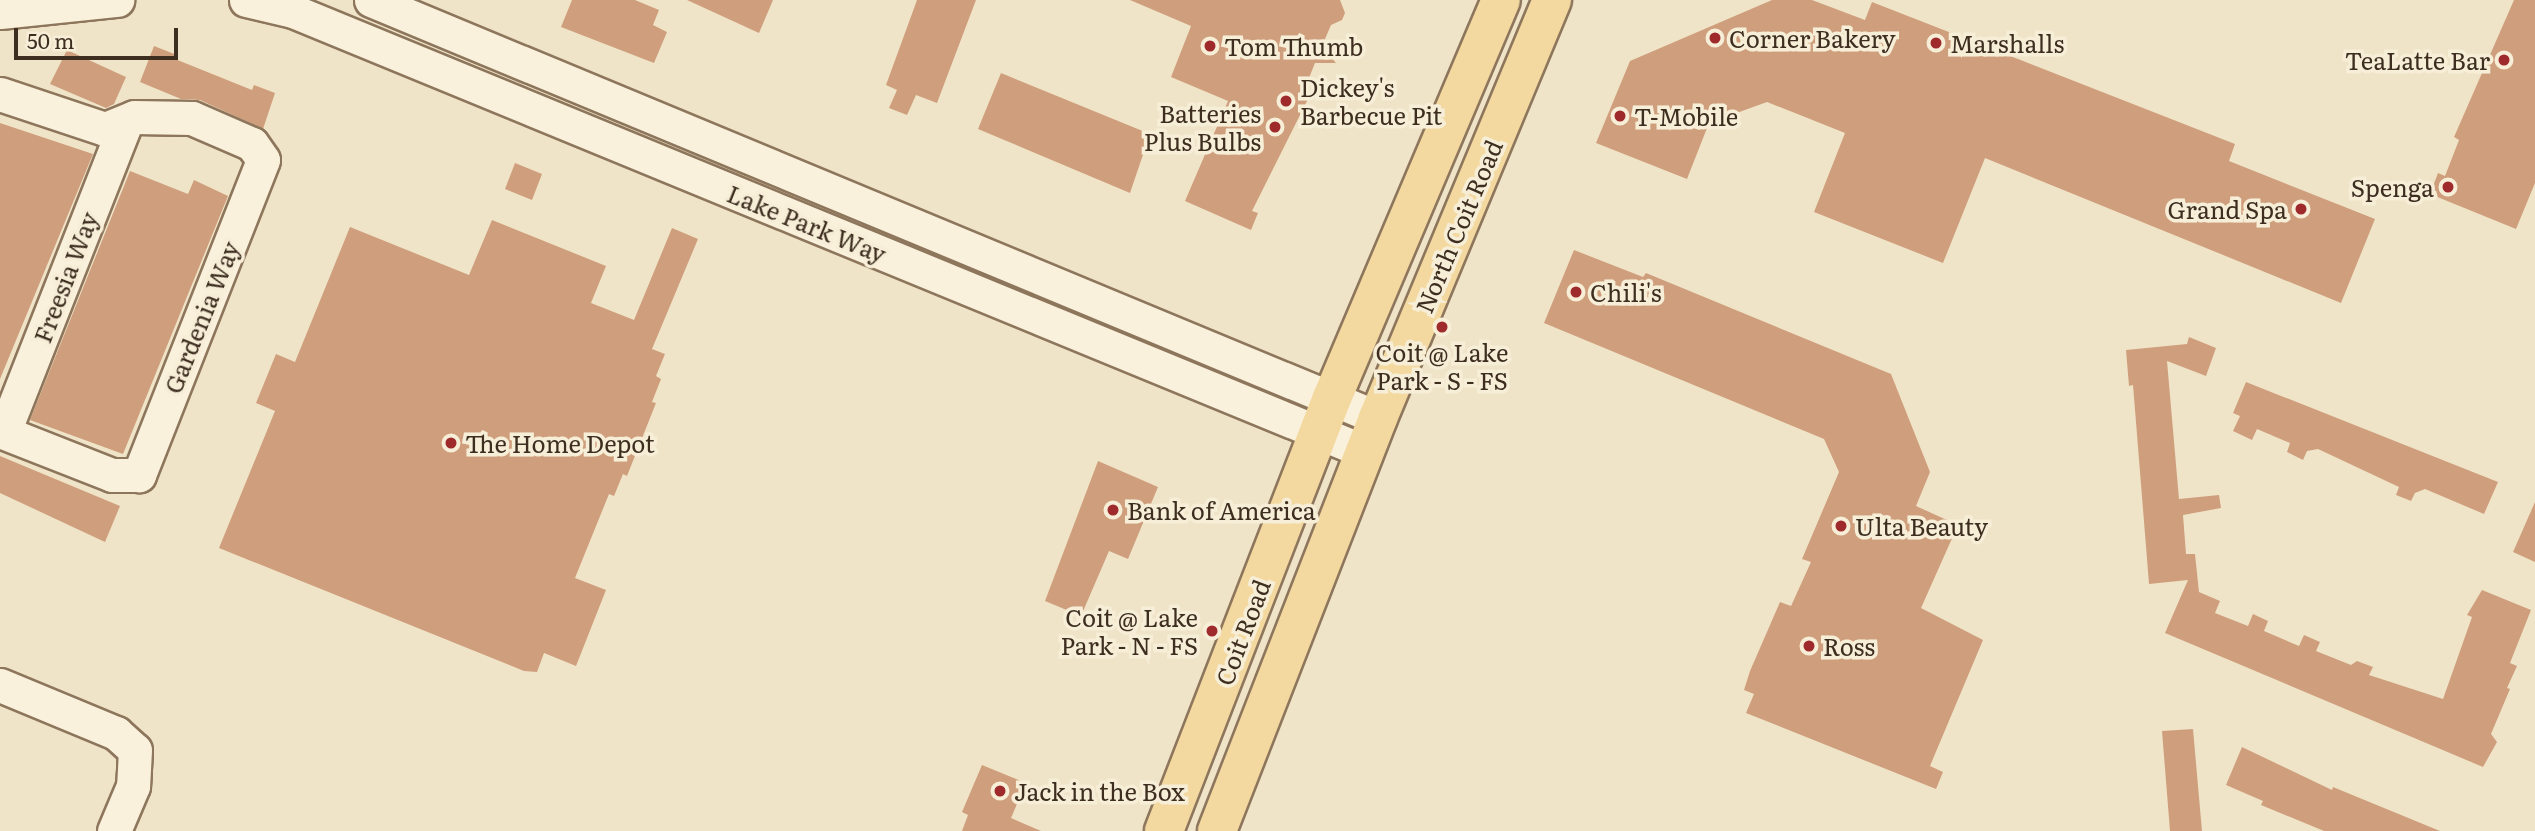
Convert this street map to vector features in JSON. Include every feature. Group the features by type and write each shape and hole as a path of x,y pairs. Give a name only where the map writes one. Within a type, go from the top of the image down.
{"main road":[{"name":"North Coit Road","path":"1319,433 1501,0"},
{"name":"North Coit Road","path":"1372,435 1552,0"},
{"name":"Coit Road","path":"1164,831 1319,433"},
{"name":"Coit Road","path":"1217,831 1372,435"}],"street":[{"path":"0,12 117,0"},
{"name":"Lake Park Way","path":"246,0 293,11 1319,433 1372,435"},
{"name":"Lake Park Way","path":"371,0 913,228 1332,398 1372,435"},
{"path":"0,94 104,129 126,122"},
{"name":"Gardenia Way","path":"2,432 112,475 139,475 262,160 252,144 192,118 134,117 126,122"},
{"name":"Freesia Way","path":"2,432 126,122"},
{"path":"0,685 116,733 135,750 133,786 114,831"}],"building":[{"path":"572,0 635,0 659,10 653,25 667,32 654,63 561,27"},
{"path":"687,0 773,0 759,33"},
{"path":"917,0 976,0 937,103 916,95 907,115 889,108 897,90 886,85"},
{"path":"1130,0 1340,0 1345,13 1342,20 1331,25 1322,46 1336,63 1315,63 1305,88 1309,90 1308,99 1252,211 1258,213 1251,230 1185,201 1228,101 1171,77 1191,26"},
{"path":"1772,0 1812,0 1865,20 1872,2 2235,144 2229,161 2375,219 2341,303 1985,158 1943,263 1814,212 1845,133 1767,102 1709,123 1687,179 1596,143 1630,61"},
{"path":"2514,0 2535,0 2535,183 2516,229 2430,194 2438,173 2445,176 2459,140 2454,137"},
{"path":"154,46 177,55 175,59 252,90 254,85 275,93 263,129 200,100 181,99 140,82"},
{"path":"67,50 126,77 114,104 106,108 50,84"},
{"path":"1001,73 1150,134 1130,193 978,129"},
{"path":"0,123 93,154 0,379"},
{"path":"515,163 542,174 532,200 505,189"},
{"path":"130,171 188,194 194,180 228,196 123,454 30,420"},
{"name":"The Home Depot","path":"492,220 606,266 591,303 634,320 672,228 698,239 652,349 665,354 656,376 661,379 652,402 656,403 627,476 623,474 614,496 609,494 575,578 606,590 576,666 544,653 537,672 524,671 219,548 275,411 256,403 276,354 295,362 350,227 469,275"},
{"path":"1574,250 1643,277 1646,273 1891,374 1930,472 1916,506 1958,525 1921,608 1983,640 1930,766 1943,772 1936,789 1746,713 1754,694 1744,690 1750,671 1780,602 1791,606 1811,562 1802,559 1839,472 1824,439 1544,323"},
{"path":"2189,337 2216,348 2206,376 2167,361 2179,499 2219,495 2221,508 2183,515 2186,554 2195,554 2199,592 2220,601 2215,613 2248,626 2253,614 2268,621 2264,631 2299,646 2304,635 2320,642 2316,651 2351,665 2357,661 2373,667 2369,675 2443,699 2472,617 2467,615 2482,590 2531,610 2510,663 2517,666 2507,688 2510,689 2491,734 2497,742 2483,767 2165,633 2188,580 2149,584 2133,385 2129,386 2126,350 2187,344"},
{"path":"2246,382 2498,482 2484,514 2425,489 2415,493 2411,501 2396,495 2399,487 2318,449 2307,451 2303,460 2287,452 2290,443 2257,429 2252,440 2233,431 2240,416 2233,413"},
{"path":"0,456 120,506 105,542 0,493"},
{"name":"Bank of America","path":"1098,461 1158,487 1128,559 1109,551 1081,616 1045,601"},
{"path":"2535,502 2535,562 2513,552"},
{"path":"2193,729 2202,831 2170,831 2162,731"},
{"path":"2242,747 2332,790 2333,787 2440,831 2324,831 2261,805 2263,801 2226,785"},
{"name":"Jack in the Box","path":"982,765 1026,783 1011,818 1041,831 962,831 968,815 962,812"}],"place":[{"name":"Corner Bakery","path":"1715,38"},
{"name":"Marshalls","path":"1936,43"},
{"name":"Tom Thumb","path":"1210,46"},
{"name":"TeaLatte Bar","path":"2504,60"},
{"name":"Dickey's Barbecue Pit","path":"1286,101"},
{"name":"T-Mobile","path":"1620,116"},
{"name":"Batteries Plus Bulbs","path":"1275,127"},
{"name":"Spenga","path":"2448,187"},
{"name":"Grand Spa","path":"2301,209"},
{"name":"Chili's","path":"1576,292"},
{"name":"Coit @ Lake Park - S - FS","path":"1442,327"},
{"name":"The Home Depot","path":"451,443"},
{"name":"Bank of America","path":"1113,510"},
{"name":"Ulta Beauty","path":"1841,526"},
{"name":"Coit @ Lake Park - N - FS","path":"1212,631"},
{"name":"Ross","path":"1809,646"},
{"name":"Jack in the Box","path":"1000,791"}]}
